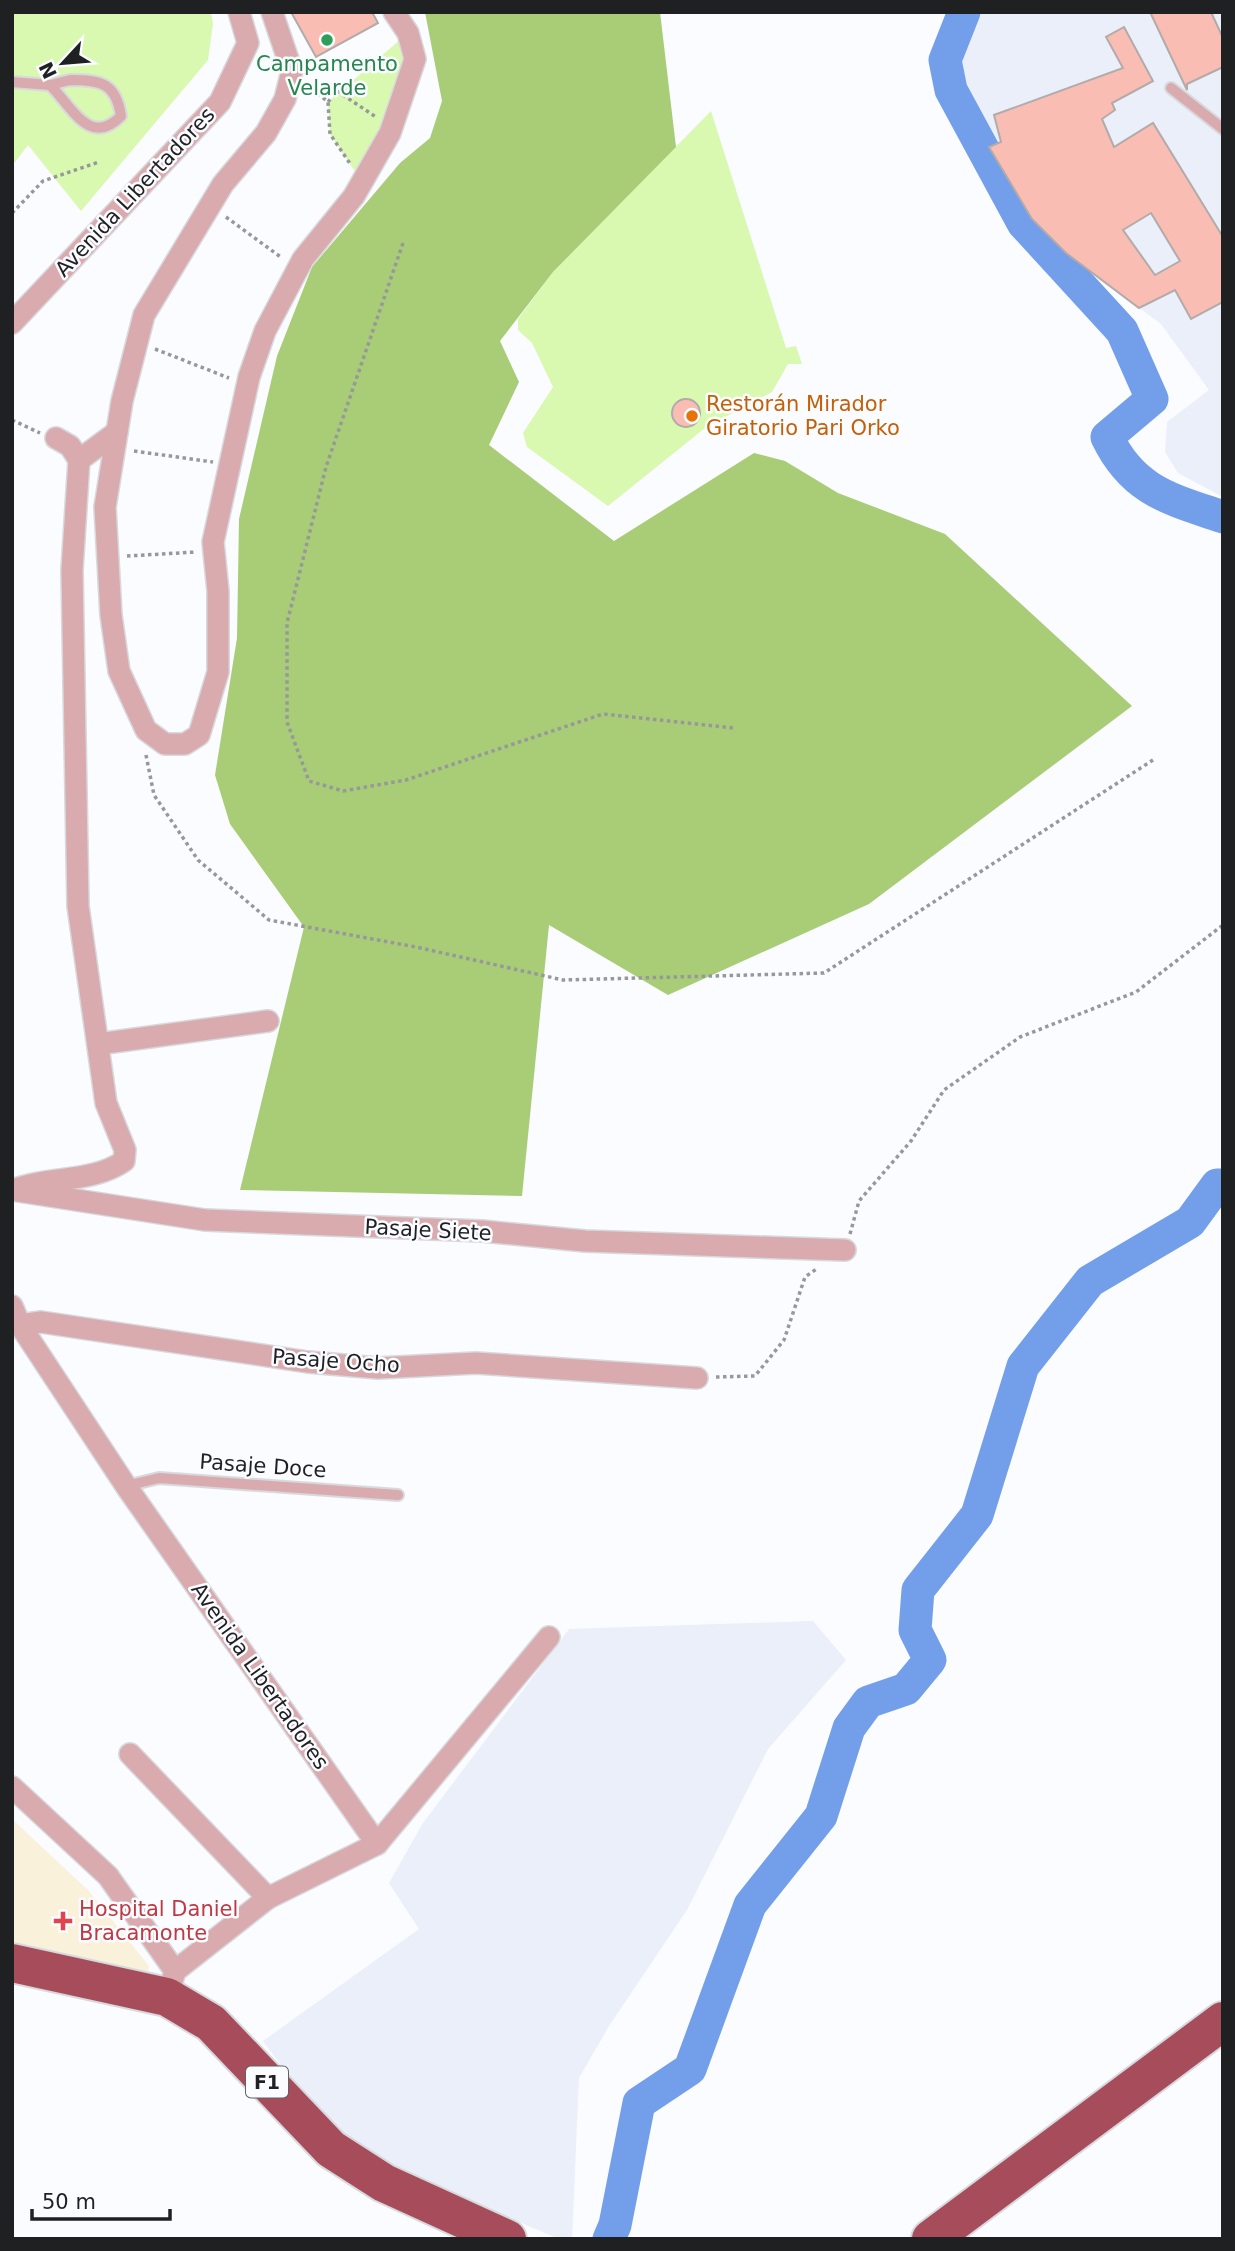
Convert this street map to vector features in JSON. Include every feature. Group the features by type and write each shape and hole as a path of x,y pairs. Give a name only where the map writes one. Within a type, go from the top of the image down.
{"highway":[{"name":"F1","path":"12,1963 171,1984 331,2149 384,2183 507,2239"},
{"path":"931,2239 1223,2021"}],"street":[{"name":"Avenida Libertadores","path":"12,323 220,102 248,43 239,12"},
{"path":"272,12 292,71 285,99 266,133 210,205 144,315 116,440 105,507 110,615 120,671 146,730 165,744 185,744 200,735 218,671 218,591 214,551 247,385 265,331 297,270 362,182 392,128 415,59 408,33 394,12"},
{"path":"13,1190 32,1182 109,1172 124,1161 125,1150 106,1103 78,906 72,570 79,460 70,446 56,438"},
{"path":"79,460 116,440"},
{"path":"98,1044 268,1021"},
{"name":"Pasaje Siete","path":"13,1190 205,1220 482,1231 585,1241 845,1250"},
{"name":"Avenida Libertadores","path":"16,1316 126,1486 377,1844"},
{"name":"Pasaje Ocho","path":"16,1316 308,1362 378,1368 476,1363 696,1378"},
{"path":"12,1787 108,1876 171,1984 268,1898 377,1844 549,1637"},
{"path":"130,1754 268,1898"}],"lane":[{"path":"12,82 50,85 89,80 106,85 118,97 121,116 111,126 99,130 85,126 50,85"},
{"path":"1171,88 1223,129"},
{"name":"Pasaje Doce","path":"126,1486 159,1478 398,1495"}],"path":[{"path":"292,71 328,102"},
{"path":"362,182 330,134 328,102 337,91 392,128"},
{"path":"12,213 43,181 99,162"},
{"path":"210,205 297,270"},
{"path":"403,243 326,467 287,623 287,722 309,780 343,791 406,780 603,714 734,727"},
{"path":"137,341 247,385"},
{"path":"12,420 56,438"},
{"path":"116,440 230,464"},
{"path":"108,557 214,551"},
{"path":"138,712 154,795 198,860 269,920 416,947 563,980 824,973 1153,760"},
{"path":"696,1378 755,1376 785,1340 805,1277 845,1250 859,1201 911,1141 944,1090 1020,1037 1136,992 1223,925"}],"shaded area":[{"path":"982,12 1223,12 1223,497 1178,473 1165,452 1167,422 1209,390 1161,324 1066,253 1032,219 989,147 957,68"},
{"path":"813,1621 846,1660 768,1749 687,1910 609,2026 579,2078 572,2239 559,2239 370,2158 328,2130 263,2041 419,1929 389,1883 423,1823 569,1629"},
{"name":"Hospital Daniel Bracamonte","path":"12,1819 89,1891 149,1966 148,1974 12,1952"}],"green space":[{"path":"12,12 211,12 213,24 208,60 81,211 28,145 12,166"},
{"path":"425,12 660,12 676,147 553,272 500,341 519,382 489,445 614,541 754,453 785,461 838,493 945,534 1132,706 869,904 668,995 549,925 522,1196 240,1190 304,927 230,824 215,775 237,638 239,519 277,356 312,267 400,163 430,138 442,101"},
{"path":"408,33 415,59 362,182 330,134 328,102"},
{"path":"711,111 786,348 796,346 802,364 788,364 772,392 705,428 608,506 527,447 523,433 553,387 532,343 518,330 518,319 553,272"}],"building":[{"name":"Campamento Velarde","path":"291,12 372,12 378,23 316,57"},
{"path":"1150,12 1211,12 1223,38 1223,67 1187,84 1187,90"},
{"path":"1124,27 1153,81 1112,103 1115,110 1102,119 1114,147 1153,123 1223,237 1223,302 1191,319 1175,290 1139,308 1066,253 1032,219 989,147 1001,142 994,115 1123,68 1106,37","holes":["1151,213 1180,261 1155,275 1123,230"]},
{"path":"686,399 696,403 700,413 696,423 686,427 676,423 672,413 676,403"}],"waterway":[{"path":"964,12 945,60 951,90 1023,223 1122,331 1152,399 1107,437 1117,455 1141,481 1170,498 1223,517"},
{"path":"609,2239 615,2225 639,2103 690,2069 750,1905 821,1816 849,1728 868,1702 906,1689 930,1660 915,1630 918,1590 977,1515 1023,1366 1090,1281 1190,1222 1217,1185 1223,1185"}],"place":[{"name":"Campamento Velarde","path":"327,40"},
{"name":"Restorán Mirador Giratorio Pari Orko","path":"692,416"},
{"name":"Hospital Daniel Bracamonte","path":"63,1921"}]}
